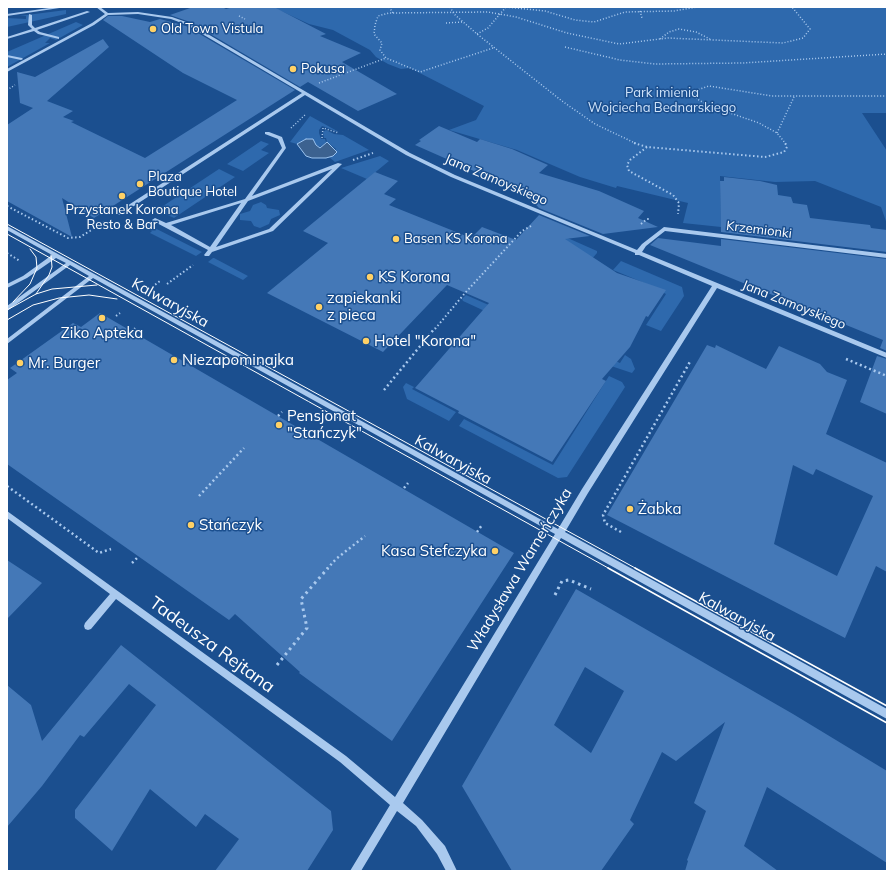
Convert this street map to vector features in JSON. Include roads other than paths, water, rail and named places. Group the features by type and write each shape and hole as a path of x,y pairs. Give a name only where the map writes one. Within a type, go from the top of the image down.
{"street":[{"path":"7,15 64,7"},
{"path":"7,71 93,24 107,14 98,7"},
{"path":"7,38 88,12"},
{"name":"Jana Zamoyskiego","path":"107,14 138,12 172,18 188,24 414,157 453,176 637,254 887,356"},
{"path":"30,15 30,25 38,33 58,38"},
{"path":"7,56 21,59"},
{"path":"118,214 305,93"},
{"path":"207,255 284,148 280,138 267,133"},
{"path":"154,220 212,250 271,230 340,164 247,200 166,225"},
{"name":"Kalwaryjska","path":"7,228 887,714"},
{"name":"Krzemionki","path":"637,254 644,245 664,229 887,256"},
{"path":"7,286 25,277 56,256"},
{"path":"7,309 69,263"},
{"path":"7,342 92,276"},
{"name":"Władysława Warneńczyka","path":"355,871 560,534 715,286"},
{"name":"Tadeusza Rejtana","path":"7,514 343,759 397,803 430,835 441,850 452,871"},
{"path":"88,626 115,594"}],"tram line":[{"path":"7,224 637,569"},
{"path":"7,234 51,259"},
{"path":"13,302 30,284 37,268 36,257 30,249"},
{"path":"36,294 49,275 52,267 51,259"},
{"path":"51,259 610,569"},
{"path":"36,294 52,289 97,285"},
{"path":"7,310 36,294"},
{"path":"7,320 33,305 59,298 89,295 117,299"},
{"path":"608,568 887,723"},
{"path":"635,568 887,706"}],"place":[{"name":"Old Town Vistula","path":"153,29"},
{"name":"Pokusa","path":"293,69"},
{"name":"Plaza Boutique Hotel","path":"140,184"},
{"name":"Przystanek Korona Resto & Bar","path":"122,196"},
{"name":"Basen KS Korona","path":"396,239"},
{"name":"KS Korona","path":"370,277"},
{"name":"zapiekanki z pieca","path":"319,307"},
{"name":"Ziko Apteka","path":"102,318"},
{"name":"Hotel \"Korona\"","path":"366,341"},
{"name":"Niezapominajka","path":"174,360"},
{"name":"Mr. Burger","path":"20,363"},
{"name":"Pensjonat \"Stańczyk\"","path":"279,425"},
{"name":"Żabka","path":"630,509"},
{"name":"Stańczyk","path":"191,525"},
{"name":"Kasa Stefczyka","path":"495,551"}],"park label":[{"name":"Park imienia Wojciecha Bednarskiego","path":"662,100"}]}
